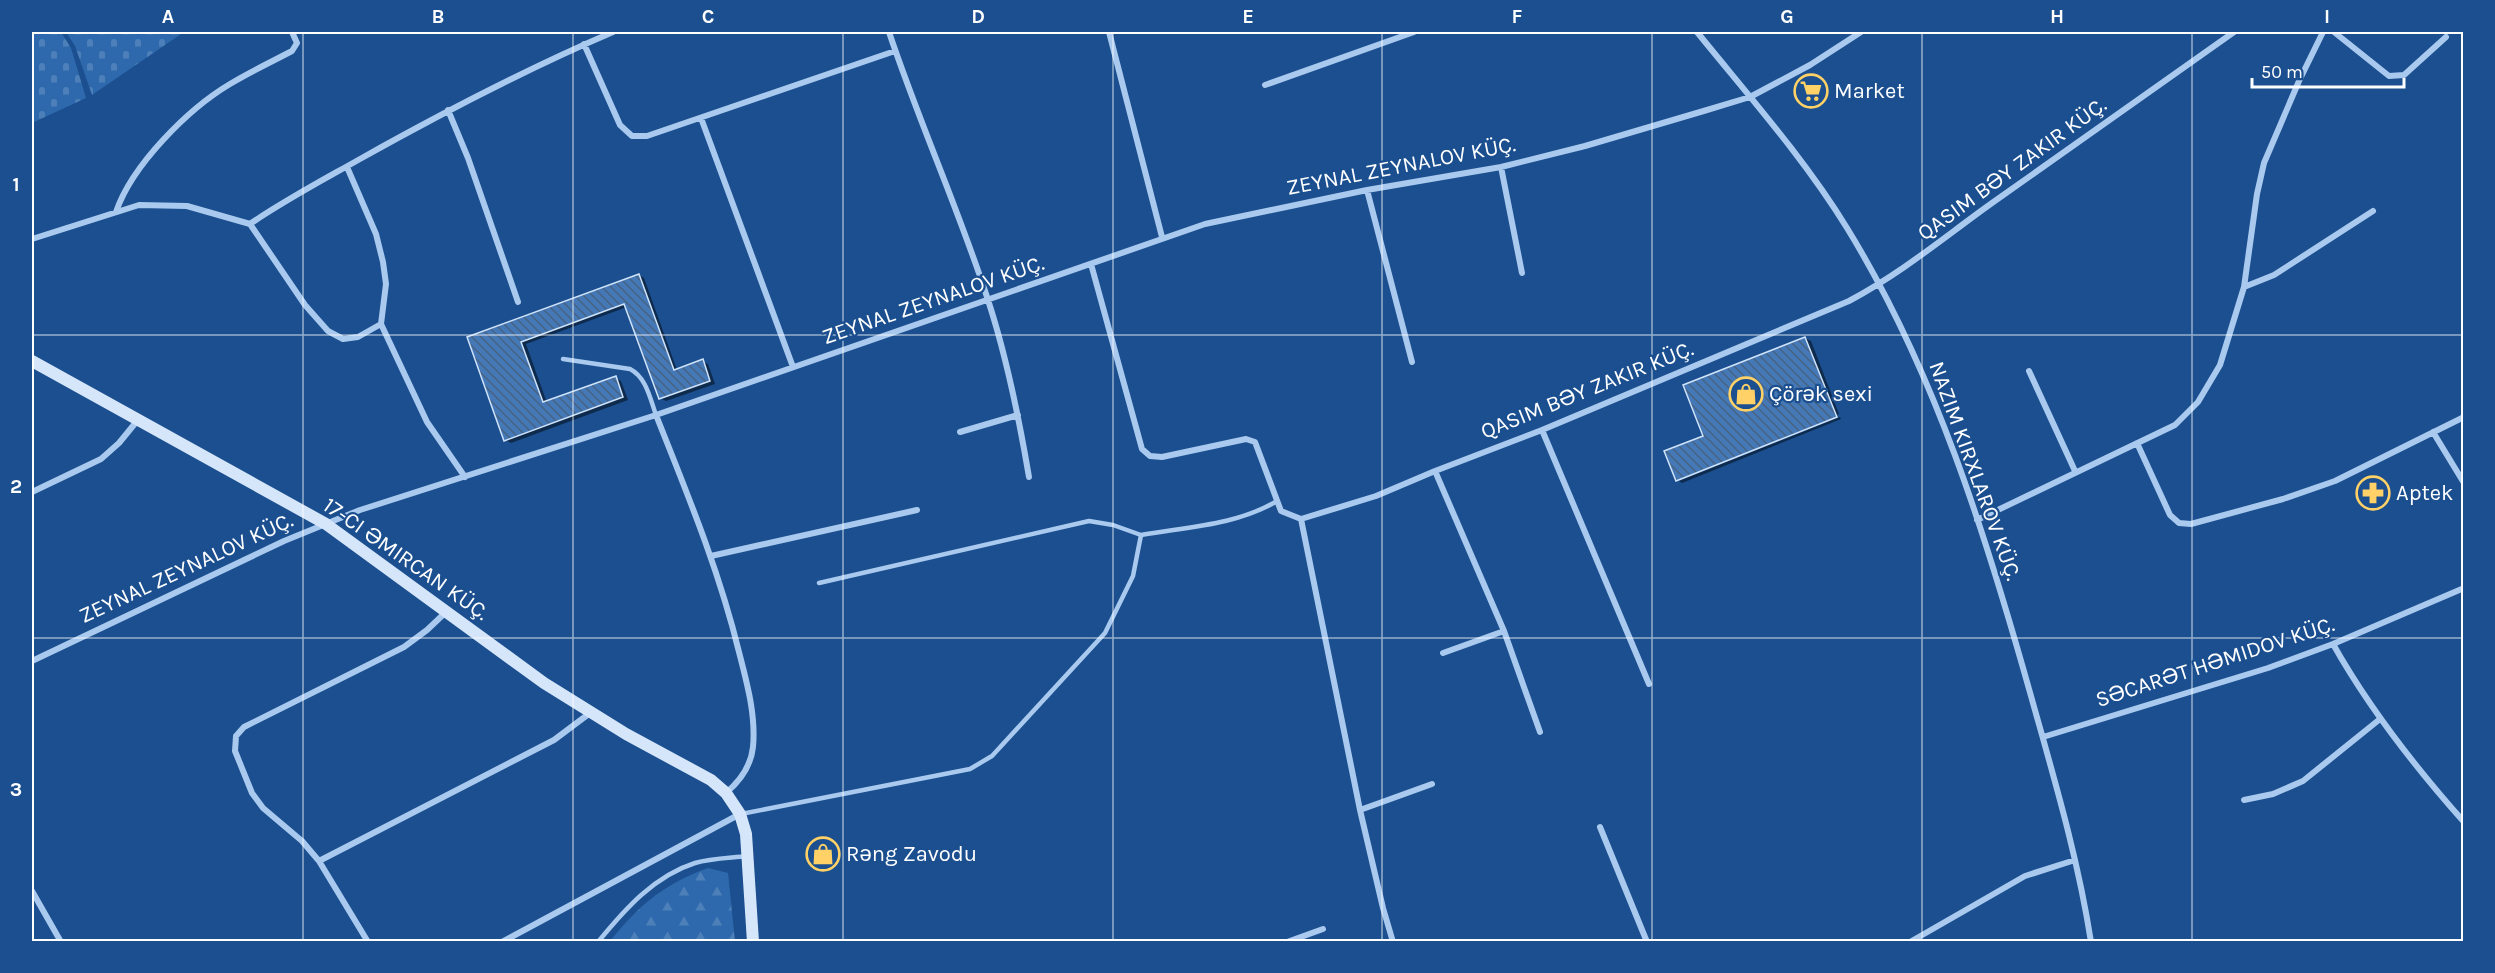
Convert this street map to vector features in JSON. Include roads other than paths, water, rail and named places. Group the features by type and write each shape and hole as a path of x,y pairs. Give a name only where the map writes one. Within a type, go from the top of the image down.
{"street":[{"path":"116,212 123,192 154,148 204,102 229,84 292,51 297,43 292,32"},
{"path":"250,224 448,110 501,82 613,32"},
{"path":"889,32 988,301 1018,415 1029,477"},
{"path":"1110,32 1162,237"},
{"path":"1265,85 1414,32"},
{"path":"1697,32 1750,97 1846,226 1880,284 1922,374 1977,520 2015,638 2076,860 2091,942"},
{"name":"ZEYNAL ZEYNALOV KÜÇ.","path":"32,661 284,541 360,510 656,415 988,301 1162,237 1258,212 1501,167 1585,146 1750,97 1810,64 1861,32"},
{"path":"1091,264 1142,449 1150,456 1162,457 1246,439 1255,442 1281,511 1301,519 1376,496 1542,430 1831,308 1880,284 1925,255 1969,220 2234,32"},
{"path":"1977,520 2175,425 2198,402 2220,365 2244,287 2257,194 2264,163 2298,81 2323,32"},
{"path":"2334,32 2389,76 2404,75 2446,37"},
{"path":"584,44 620,125 632,135 647,136 896,51"},
{"path":"448,110 468,158 518,302"},
{"path":"702,118 793,367"},
{"path":"347,167 376,234 383,262 386,284 381,324 427,422 465,477"},
{"path":"1501,167 1522,273"},
{"path":"1367,190 1412,362"},
{"path":"32,239 139,205 187,206 250,224 305,305 328,331 343,339 358,337 381,324"},
{"path":"2244,287 2274,275 2373,211"},
{"name":"17-CI ƏMIRCAN KÜÇ.","path":"32,361 326,525 590,713 695,769 726,793 740,814"},
{"path":"2029,371 2076,471"},
{"path":"656,415 726,598 747,683 753,720 753,748 748,766 739,781 726,793"},
{"path":"960,432 1018,415"},
{"path":"2138,443 2170,515 2179,523 2191,524 2335,481 2463,417"},
{"path":"32,492 101,459 119,443 137,421"},
{"path":"1542,430 1649,684"},
{"path":"2433,432 2463,483"},
{"path":"1435,471 1504,631 1540,732"},
{"path":"711,556 917,510"},
{"path":"1301,519 1360,810 1393,942"},
{"name":"SƏCARƏT HƏMIDOV KÜÇ.","path":"2043,736 2268,668 2333,644 2463,588"},
{"path":"368,942 319,861 302,841 263,808 252,793 235,751 236,736 244,727 404,647 446,612"},
{"path":"1443,653 1504,631"},
{"path":"2333,644 2352,678 2380,719 2462,819"},
{"path":"319,861 554,740 590,713"},
{"path":"2244,800 2273,794 2303,780 2380,719"},
{"path":"1360,810 1432,784"},
{"path":"502,942 740,814 749,855 753,942"},
{"path":"1600,827 1647,942"},
{"path":"1910,942 2025,876 2076,860"},
{"path":"32,891 61,942"},
{"path":"1287,942 1323,929"}],"lane":[{"path":"563,359 630,369 638,373 656,415"},
{"path":"819,583 1089,521 1113,525 1142,535 1239,518 1260,511 1277,501"},
{"path":"740,814 970,769 992,756 1105,633 1133,576 1142,535"},
{"path":"598,942 622,911 664,876 697,862 749,855"}],"place":[{"name":"Market","path":"1811,91"},
{"name":"Çörək sexi","path":"1746,394"},
{"name":"Aptek","path":"2373,493"},
{"name":"Rəng Zavodu","path":"823,854"}]}
